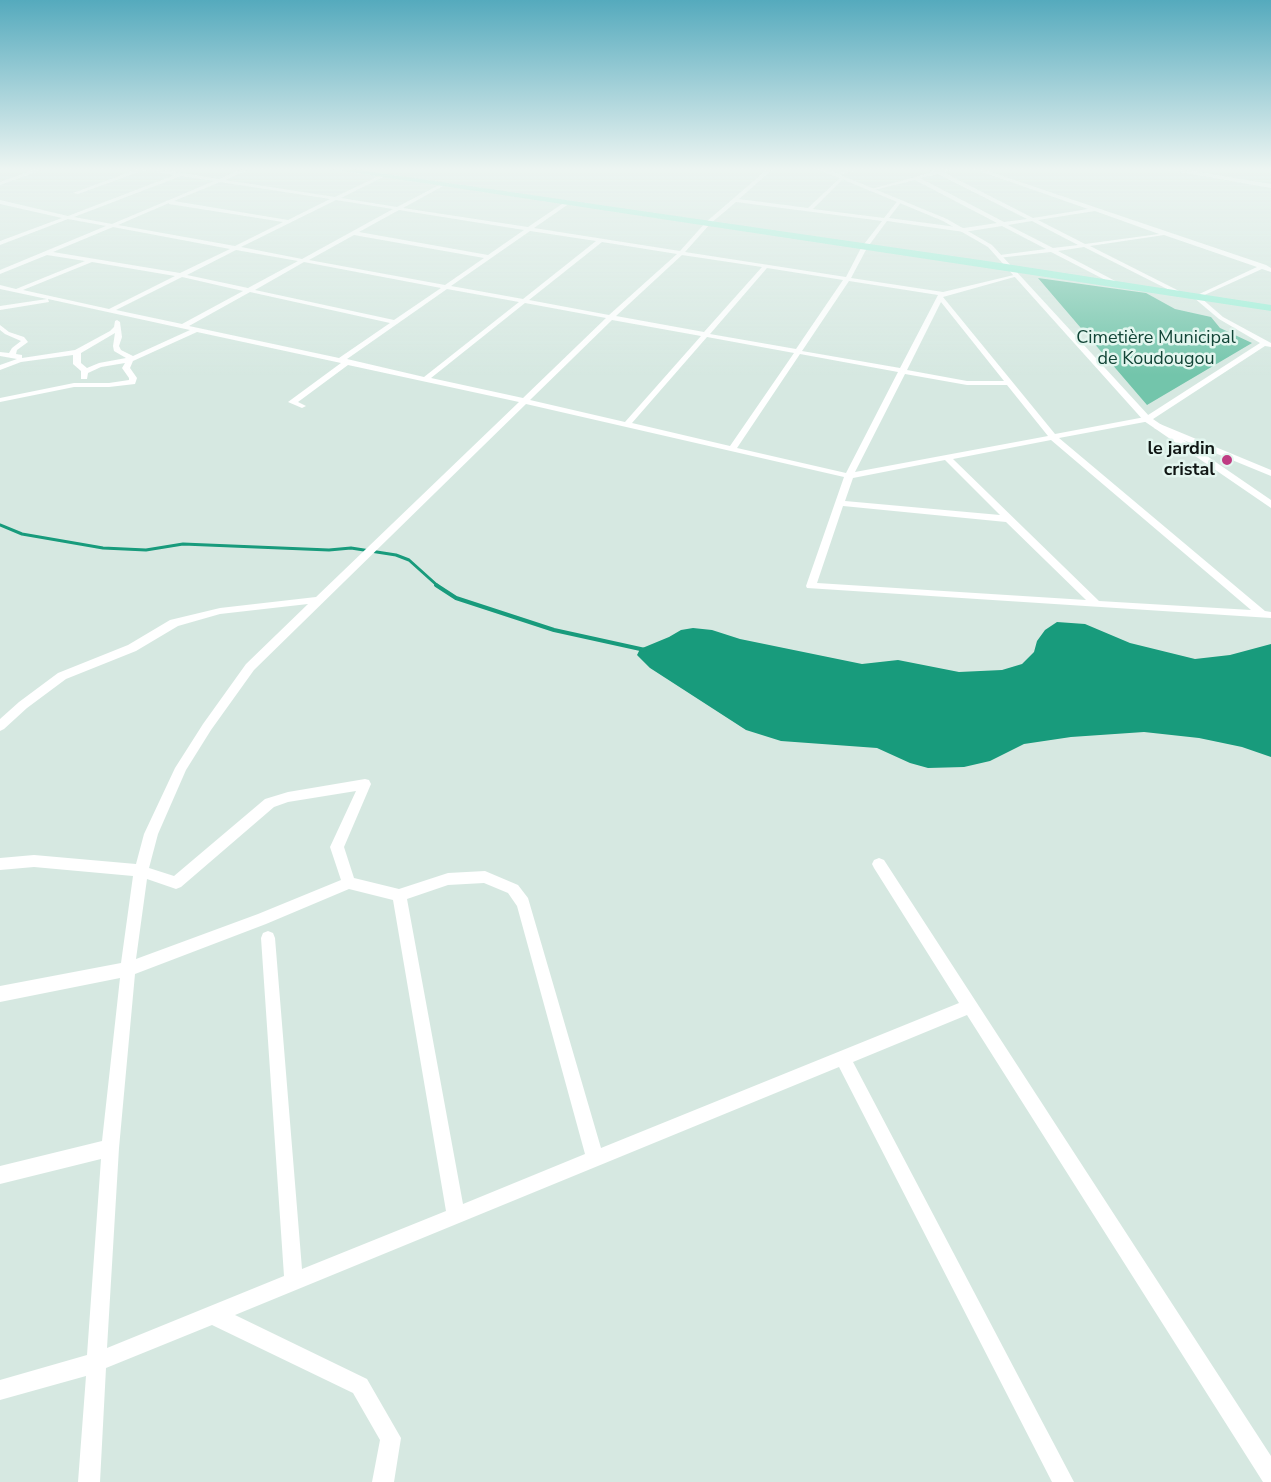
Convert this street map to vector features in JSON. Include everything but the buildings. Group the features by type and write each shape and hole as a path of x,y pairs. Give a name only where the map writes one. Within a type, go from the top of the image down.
{"main road":[{"path":"787,236 1013,272 1271,308"}],"street":[{"path":"0,243 17,236"},
{"path":"0,272 87,236"},
{"path":"166,236 967,383 1009,383"},
{"path":"109,311 262,236"},
{"path":"182,327 347,236"},
{"path":"371,236 489,257"},
{"path":"302,406 292,402 395,322 522,236"},
{"path":"575,236 848,278 942,296 1013,272"},
{"path":"89,1482 110,1148 128,969 141,872 151,834 164,802 207,727 250,667 697,236"},
{"path":"732,449 848,278 864,248 873,236"},
{"path":"974,236 990,246 1147,418 1271,505"},
{"path":"1026,236 1119,285"},
{"path":"1066,236 1183,295"},
{"path":"1000,257 1149,236"},
{"path":"1171,236 1271,270"},
{"path":"426,379 601,240"},
{"path":"47,253 180,275 395,322"},
{"path":"17,291 90,261"},
{"path":"0,287 525,401 849,476 1147,418 1268,344 1221,318 1196,297 1271,263"},
{"path":"627,424 766,266"},
{"path":"942,296 849,476 811,586 1267,614"},
{"path":"942,296 1053,437 1267,614"},
{"path":"0,308 57,299"},
{"path":"119,313 117,327 119,337 116,346 118,351 131,358 130,360"},
{"path":"0,327 7,333 22,338 25,342 14,349 12,355"},
{"path":"0,368 26,359 77,352 117,327"},
{"path":"85,372 99,366 130,360 196,330"},
{"path":"77,352 77,364 85,372"},
{"path":"0,354 26,359"},
{"path":"0,400 83,384 109,385 132,381 133,378 126,368 130,360"},
{"path":"83,384 85,372"},
{"path":"1157,426 1271,473"},
{"path":"946,457 1096,604"},
{"path":"840,503 1009,519"},
{"path":"0,726 23,705 62,676 132,648 174,623 220,611 318,600"},
{"path":"0,864 34,861 141,872 176,884 270,803 288,797 365,784 337,847 349,883"},
{"path":"879,864 1271,1475"},
{"path":"0,994 128,969 349,883 399,894 448,879 485,877 513,890 523,903 596,1159"},
{"path":"399,894 456,1216"},
{"path":"268,938 294,1282"},
{"path":"0,1390 95,1363 970,1006"},
{"path":"843,1058 1062,1482"},
{"path":"0,1174 110,1148"},
{"path":"213,1314 360,1386 391,1438 383,1482"}],"green space":[{"name":"Cimetière Municipal de Koudougou","path":"1038,278 1146,293 1175,309 1211,317 1220,328 1252,343 1147,405"}],"shaded area":[{"path":"1057,622 1085,624 1130,643 1195,659 1230,655 1271,644 1271,757 1242,747 1199,738 1144,732 1071,737 1024,744 990,761 964,767 928,768 910,763 877,748 781,741 746,730 650,668 637,655 640,649 681,630 693,628 712,630 740,639 862,664 898,660 959,672 1002,670 1022,664 1034,652 1037,641 1045,630"}],"waterway":[{"path":"0,525 22,534 103,548 146,550 183,544 329,550 351,548 396,555 409,560 439,587"},
{"path":"439,587 456,598 554,630 645,650"}],"place":[{"name":"le jardin cristal","path":"1227,460"}]}
